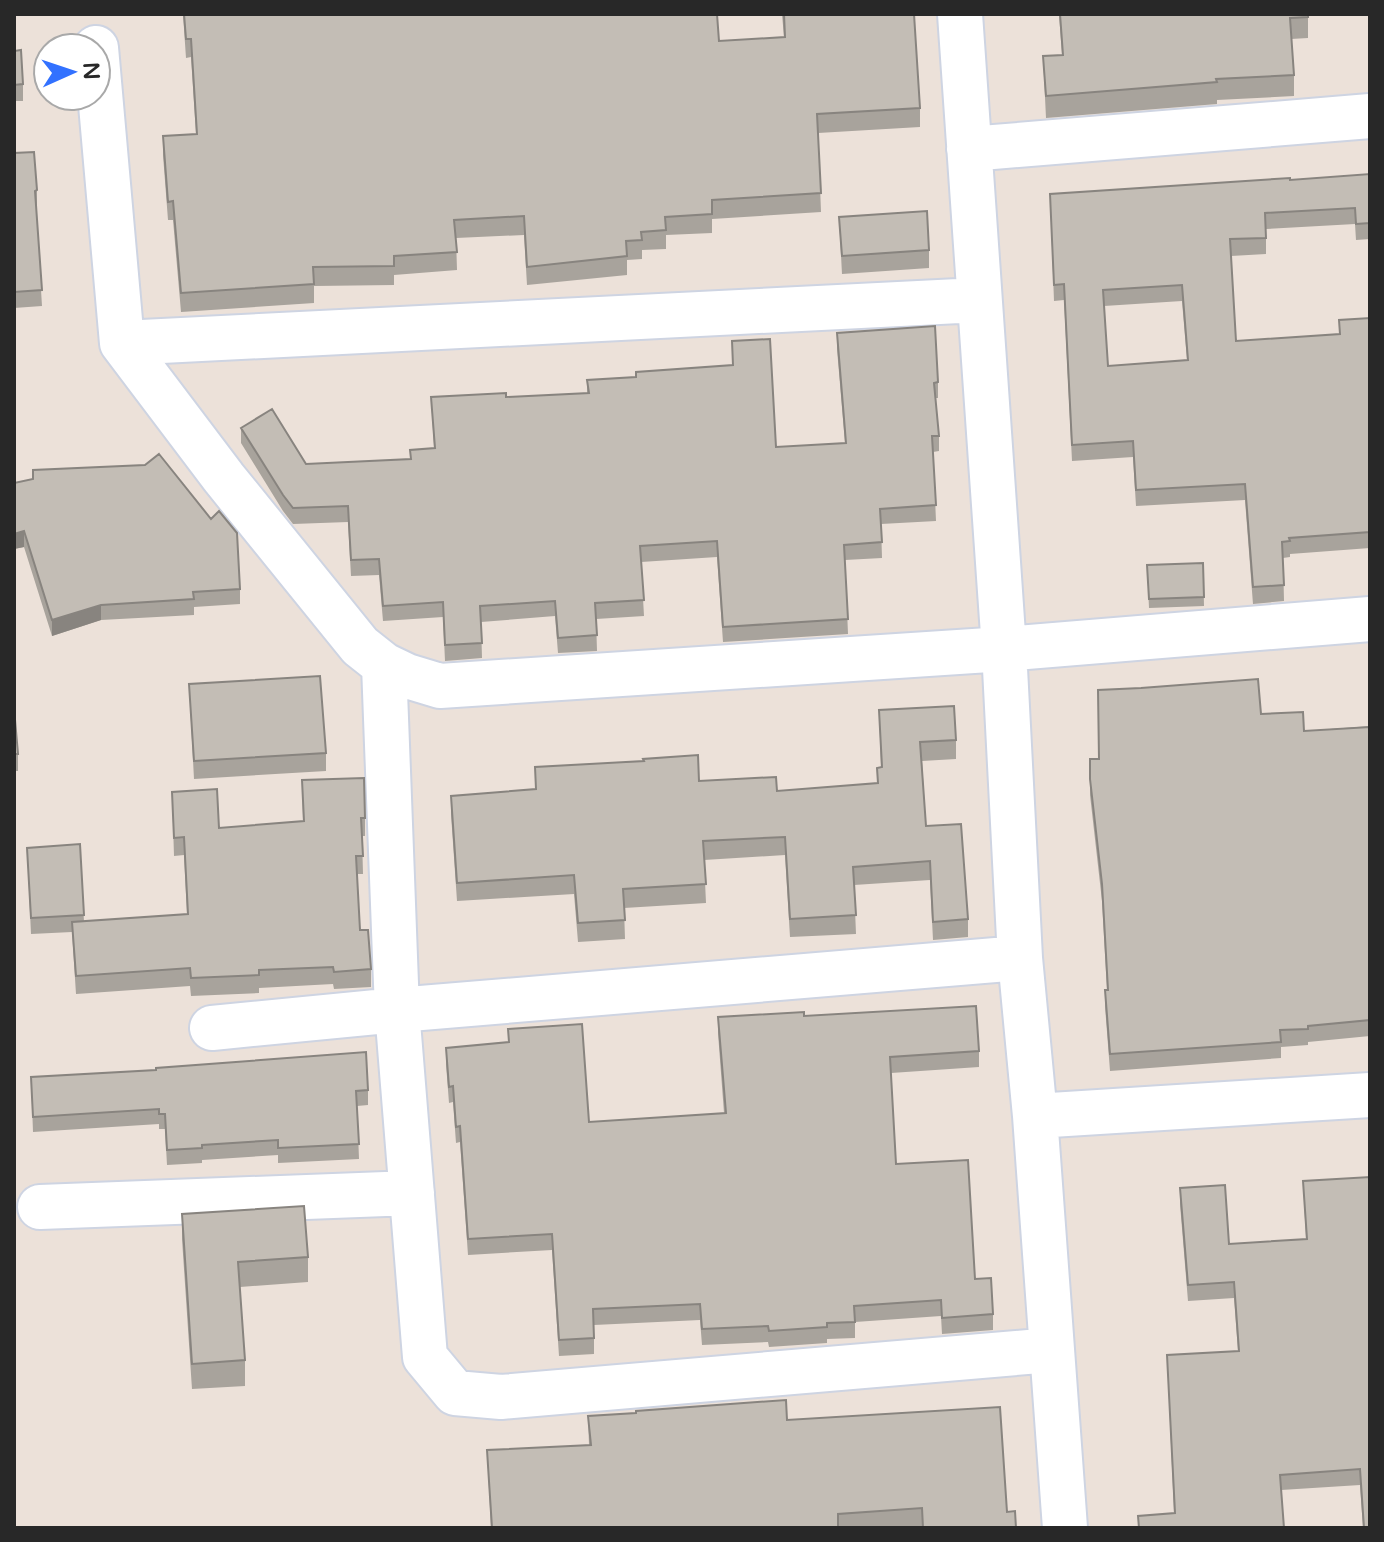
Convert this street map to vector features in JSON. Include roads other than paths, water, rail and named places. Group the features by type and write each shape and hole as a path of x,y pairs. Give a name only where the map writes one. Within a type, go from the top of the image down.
{"street":[{"path":"960,14 1004,649 1020,958 1035,1116 1065,1528"},
{"path":"102,112 122,343 224,478 360,646 384,665 407,676 440,686 1004,649 1370,619"},
{"path":"969,149 1370,116"},
{"path":"122,343 979,300"},
{"path":"384,665 397,1010 425,1357 455,1393 501,1397 1051,1350"},
{"path":"212,1028 1020,958"},
{"path":"1035,1116 1370,1095"},
{"path":"40,1207 412,1193"}]}
